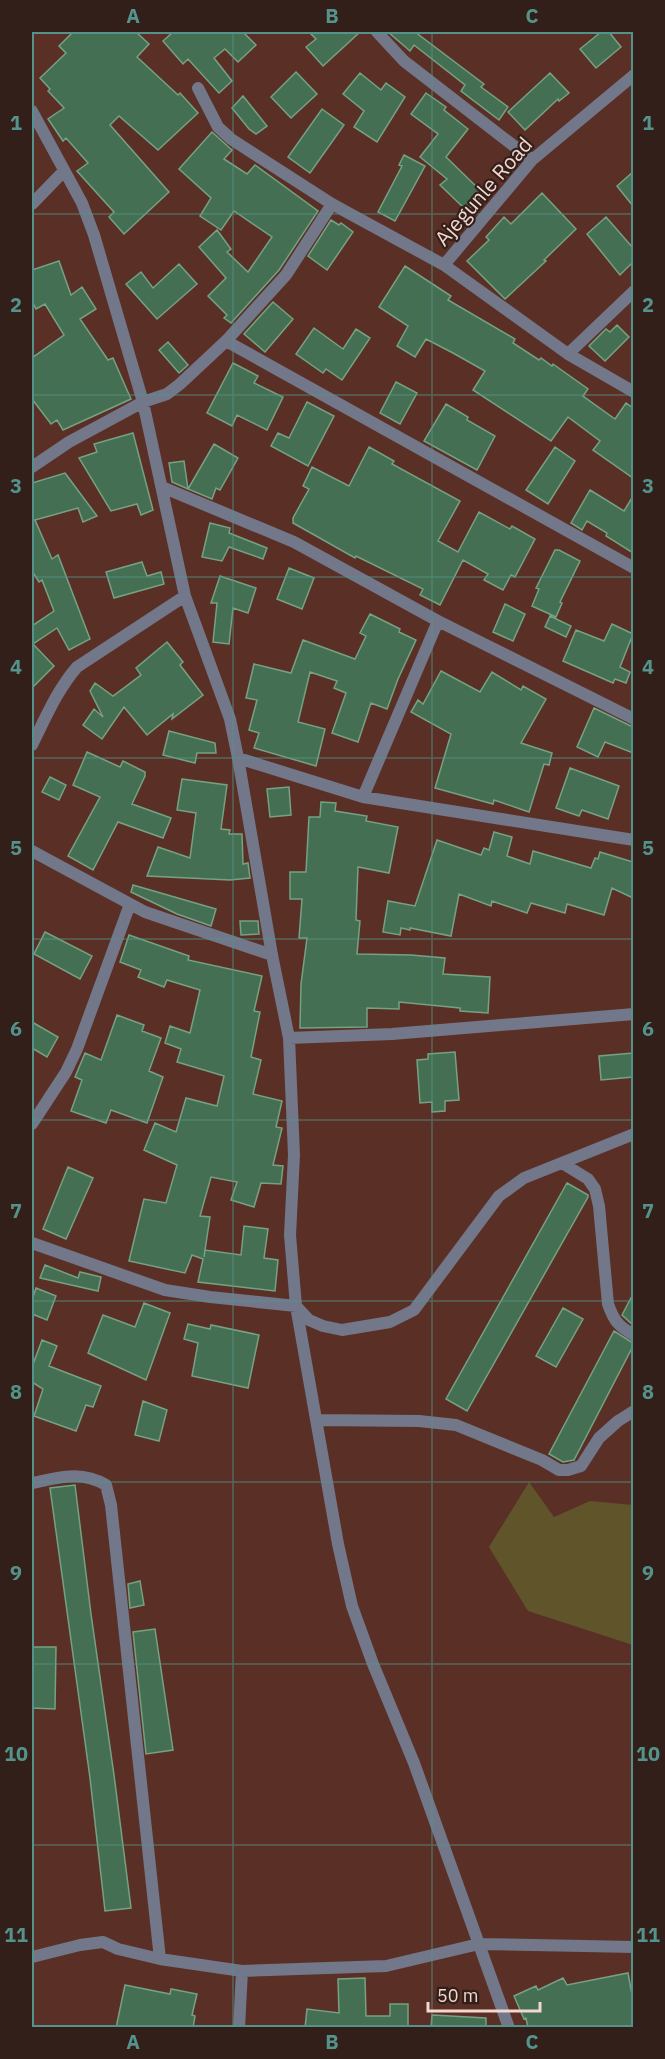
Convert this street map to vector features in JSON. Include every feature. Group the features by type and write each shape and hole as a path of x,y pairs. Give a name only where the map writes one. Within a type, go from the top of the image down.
{"street":[{"path":"377,32 404,61 532,160"},
{"name":"Ajegunle Road","path":"444,265 532,160 633,75"},
{"path":"198,88 218,126 231,139 332,204 444,265 568,354 633,392"},
{"path":"32,111 82,203 94,234 143,402 185,596 230,719 289,1038 294,1155 290,1235 296,1306 338,1544 352,1606 414,1763 509,2028"},
{"path":"32,204 64,171"},
{"path":"32,467 69,442 143,402 166,394 180,384 226,341 286,275 332,204"},
{"path":"568,354 633,291"},
{"path":"226,341 633,568"},
{"path":"162,487 294,542 438,621 633,719"},
{"path":"32,746 62,687 77,667 185,596"},
{"path":"363,797 438,621"},
{"path":"238,758 363,797 633,840"},
{"path":"32,850 161,919 272,955"},
{"path":"32,1124 66,1072 77,1049 130,904"},
{"path":"289,1038 392,1034 633,1014"},
{"path":"32,1243 165,1290 296,1306 309,1320 323,1326 342,1330 390,1322 414,1310 499,1196 524,1178 633,1134"},
{"path":"562,1163 588,1179 596,1189 609,1304 614,1319 633,1335"},
{"path":"316,1420 419,1421 456,1425 542,1460 559,1470 567,1470 581,1466 599,1438 633,1411"},
{"path":"32,1483 71,1475 92,1477 106,1485 109,1495 160,1959"},
{"path":"32,1957 80,1945 103,1942 118,1949 160,1959 242,1971 386,1966 479,1944 633,1947"},
{"path":"239,2028 242,1971"}],"shaded area":[{"path":"529,1482 554,1517 590,1501 633,1505 633,1645 528,1611 489,1547"}],"building":[{"path":"73,32 136,32 149,44 137,57 178,95 180,93 198,113 158,150 119,116 110,125 169,192 124,234 109,217 114,212 77,171 88,163 66,138 63,141 48,119 64,108 48,91 50,89 40,78 66,53 59,46"},
{"path":"173,32 243,32 256,45 238,62 225,49 214,58 232,81 219,93 188,59 183,64 163,41"},
{"path":"309,32 360,32 323,66 306,47 316,39"},
{"path":"388,32 415,32 484,84 481,87 508,107 499,120 461,91 465,85 414,45 410,51"},
{"path":"601,32 609,32 621,47 596,68 580,49"},
{"path":"296,72 317,94 291,118 271,97"},
{"path":"360,73 381,90 386,83 405,97 377,142 354,127 364,111 343,94"},
{"path":"550,73 569,93 559,101 558,99 525,130 508,112"},
{"path":"426,93 446,107 444,110 468,129 446,157 484,194 467,211 440,185 447,179 420,157 438,134 411,114"},
{"path":"243,96 267,126 256,134 232,108"},
{"path":"322,109 344,125 310,173 288,157"},
{"path":"212,132 232,150 224,159 247,174 255,165 318,211 279,270 231,323 224,318 227,315 208,296 226,278 199,247 217,230 231,249 227,252 248,272 272,237 234,211 221,230 200,216 211,198 179,169"},
{"path":"404,155 425,166 395,221 378,212 402,166 399,165"},
{"path":"633,172 633,206 617,186"},
{"path":"542,193 576,229 505,299 467,261 489,240 486,237 504,217 511,224"},
{"path":"606,217 633,248 633,262 620,275 587,234"},
{"path":"331,220 339,225 341,223 353,232 327,270 308,256"},
{"path":"59,261 71,295 82,287 96,309 80,319 108,360 113,358 131,399 63,430 57,420 51,424 32,399 32,358 64,335 45,304 36,309 32,301 32,270"},
{"path":"179,264 197,284 157,319 126,284 141,272 153,288"},
{"path":"405,266 451,296 448,300 515,339 513,343 539,360 541,358 552,366 553,364 588,389 583,396 615,419 626,403 633,408 633,478 593,450 600,441 568,417 551,441 473,390 485,371 426,339 415,357 397,346 408,326 379,307"},
{"path":"273,302 293,319 265,352 244,334"},
{"path":"617,325 629,337 605,361 589,346 606,329 610,332"},
{"path":"314,328 343,349 356,329 370,338 342,380 326,369 323,373 296,354"},
{"path":"168,342 188,365 179,373 159,350"},
{"path":"233,363 258,376 254,383 283,397 267,430 237,415 232,426 207,413"},
{"path":"396,382 417,393 400,424 380,413"},
{"path":"307,402 334,416 308,466 271,446 278,433 289,438"},
{"path":"446,404 468,417 467,420 495,436 477,470 424,441"},
{"path":"133,433 153,510 141,515 137,504 111,511 79,458 97,452 94,444"},
{"path":"214,444 238,458 220,490 216,488 212,499 188,489"},
{"path":"369,447 394,461 392,464 460,501 438,541 458,552 479,512 510,529 512,526 535,539 515,577 511,575 503,590 484,580 488,574 463,560 440,605 420,595 423,589 356,556 355,558 293,523 293,518 309,489 303,486 312,467 349,486"},
{"path":"555,447 575,461 548,504 526,490"},
{"path":"184,461 188,489 172,482 169,463"},
{"path":"65,473 97,516 83,522 78,508 35,520 52,559 58,555 90,639 69,650 57,628 33,644 54,666 32,688 32,626 54,611 42,580 39,582 32,571 32,483"},
{"path":"590,490 624,511 633,496 633,553 587,521 582,530 571,523"},
{"path":"210,523 230,528 229,533 267,548 263,559 229,547 222,561 202,557"},
{"path":"555,550 580,561 560,602 562,603 556,617 532,606 539,589 536,588"},
{"path":"142,562 147,576 161,572 164,584 114,598 106,572"},
{"path":"289,568 314,578 302,609 277,599"},
{"path":"220,576 256,588 248,613 233,608 229,644 213,642 217,603 211,603"},
{"path":"505,604 525,614 513,641 493,632"},
{"path":"370,614 416,640 387,709 371,703 358,742 332,733 346,693 334,688 337,681 310,672 298,722 325,729 316,766 254,748 259,733 249,730 257,700 246,698 254,664 291,673 303,640 355,659 366,636 360,633"},
{"path":"550,616 571,626 566,637 545,627"},
{"path":"612,624 633,634 620,667 630,672 626,683 615,679 613,683 563,661 576,630 604,641"},
{"path":"167,642 183,662 180,665 203,695 172,719 173,714 147,735 124,707 102,739 83,725 94,709 103,717 90,691 95,683 113,696 141,675 136,668"},
{"path":"441,671 480,692 492,672 521,690 523,686 546,699 521,743 552,753 549,765 544,764 529,812 494,800 493,804 435,788 451,734 411,712 418,700 423,704"},
{"path":"594,708 633,727 633,753 605,742 598,757 577,747"},
{"path":"169,731 215,743 216,753 197,753 195,763 163,755"},
{"path":"87,752 120,767 123,761 145,772 132,804 171,818 163,838 118,822 93,870 68,856 100,797 73,785"},
{"path":"570,768 619,786 608,819 582,810 579,816 556,808"},
{"path":"50,777 66,785 59,800 42,792"},
{"path":"182,779 227,785 221,829 230,830 229,834 242,834 243,864 248,863 250,878 230,880 147,876 158,847 190,858 196,813 177,810"},
{"path":"289,787 291,815 270,817 267,789"},
{"path":"321,802 336,803 335,811 367,816 366,821 398,827 389,873 358,867 356,920 360,921 357,954 445,958 443,974 490,977 488,1013 399,1002 399,1009 367,1008 367,1027 300,1028 301,984 307,938 299,938 302,899 290,899 290,872 306,872 309,817 320,817"},
{"path":"494,832 512,837 507,856 530,864 533,851 591,868 600,852 633,862 633,898 612,888 604,915 567,904 565,913 531,903 527,913 492,901 491,906 459,894 451,936 410,928 410,930 401,928 400,935 383,932 388,901 415,906 437,840 481,855 484,848 489,850"},
{"path":"133,885 216,909 211,926 177,914 131,892"},
{"path":"240,921 258,921 259,934 241,935"},
{"path":"45,932 92,956 80,979 34,954"},
{"path":"129,935 189,956 188,960 262,976 254,1011 260,1012 251,1057 261,1060 253,1094 282,1101 276,1127 282,1128 273,1165 283,1166 281,1184 261,1183 254,1207 231,1200 237,1182 211,1177 200,1216 210,1217 205,1250 241,1255 244,1226 268,1229 264,1258 278,1260 275,1291 198,1282 203,1259 192,1255 185,1273 129,1261 144,1199 166,1203 177,1165 144,1150 155,1123 176,1132 186,1098 217,1106 224,1076 177,1062 181,1049 165,1043 170,1026 190,1033 200,990 167,980 164,987 138,977 141,970 120,962"},
{"path":"117,1015 144,1025 142,1031 161,1038 149,1071 163,1077 147,1123 111,1110 106,1123 71,1111 82,1080 75,1077 85,1053 101,1060"},
{"path":"32,1022 58,1037 47,1057 32,1048"},
{"path":"455,1052 459,1100 445,1101 445,1111 432,1112 432,1102 420,1103 417,1060 428,1059 428,1054"},
{"path":"633,1053 633,1077 601,1080 599,1056"},
{"path":"68,1167 93,1178 66,1239 43,1229"},
{"path":"567,1183 588,1197 467,1411 446,1399"},
{"path":"45,1265 78,1278 80,1272 101,1277 98,1291 40,1278"},
{"path":"36,1288 56,1296 47,1320 32,1314 32,1300"},
{"path":"633,1294 633,1325 622,1315"},
{"path":"144,1303 170,1313 146,1380 88,1353 103,1315 135,1327"},
{"path":"563,1308 583,1319 556,1367 536,1356"},
{"path":"188,1324 210,1329 211,1325 259,1335 248,1388 192,1376 198,1343 184,1339"},
{"path":"614,1331 633,1343 633,1346 574,1460 563,1462 549,1454"},
{"path":"42,1340 57,1346 49,1366 101,1386 93,1407 86,1405 76,1431 34,1416 43,1389 32,1382 32,1367"},
{"path":"143,1401 167,1410 159,1441 135,1435"},
{"path":"75,1485 131,1908 105,1911 90,1778 50,1488"},
{"path":"140,1581 144,1605 130,1608 128,1584"},
{"path":"155,1629 173,1750 146,1754 133,1632"},
{"path":"32,1647 56,1647 55,1709 32,1708"},
{"path":"628,1973 633,2000 633,2028 528,2028 526,2018 524,2019 514,1996 536,1986 538,1990 563,1978 567,1985"},
{"path":"365,1978 366,2016 390,2016 390,2004 408,2004 408,2028 305,2028 307,2009 339,2013 338,1979"},
{"path":"125,1985 170,1994 171,1989 197,1994 192,2015 195,2016 193,2028 116,2028"},
{"path":"432,2015 486,2018 486,2028 431,2028"}]}
